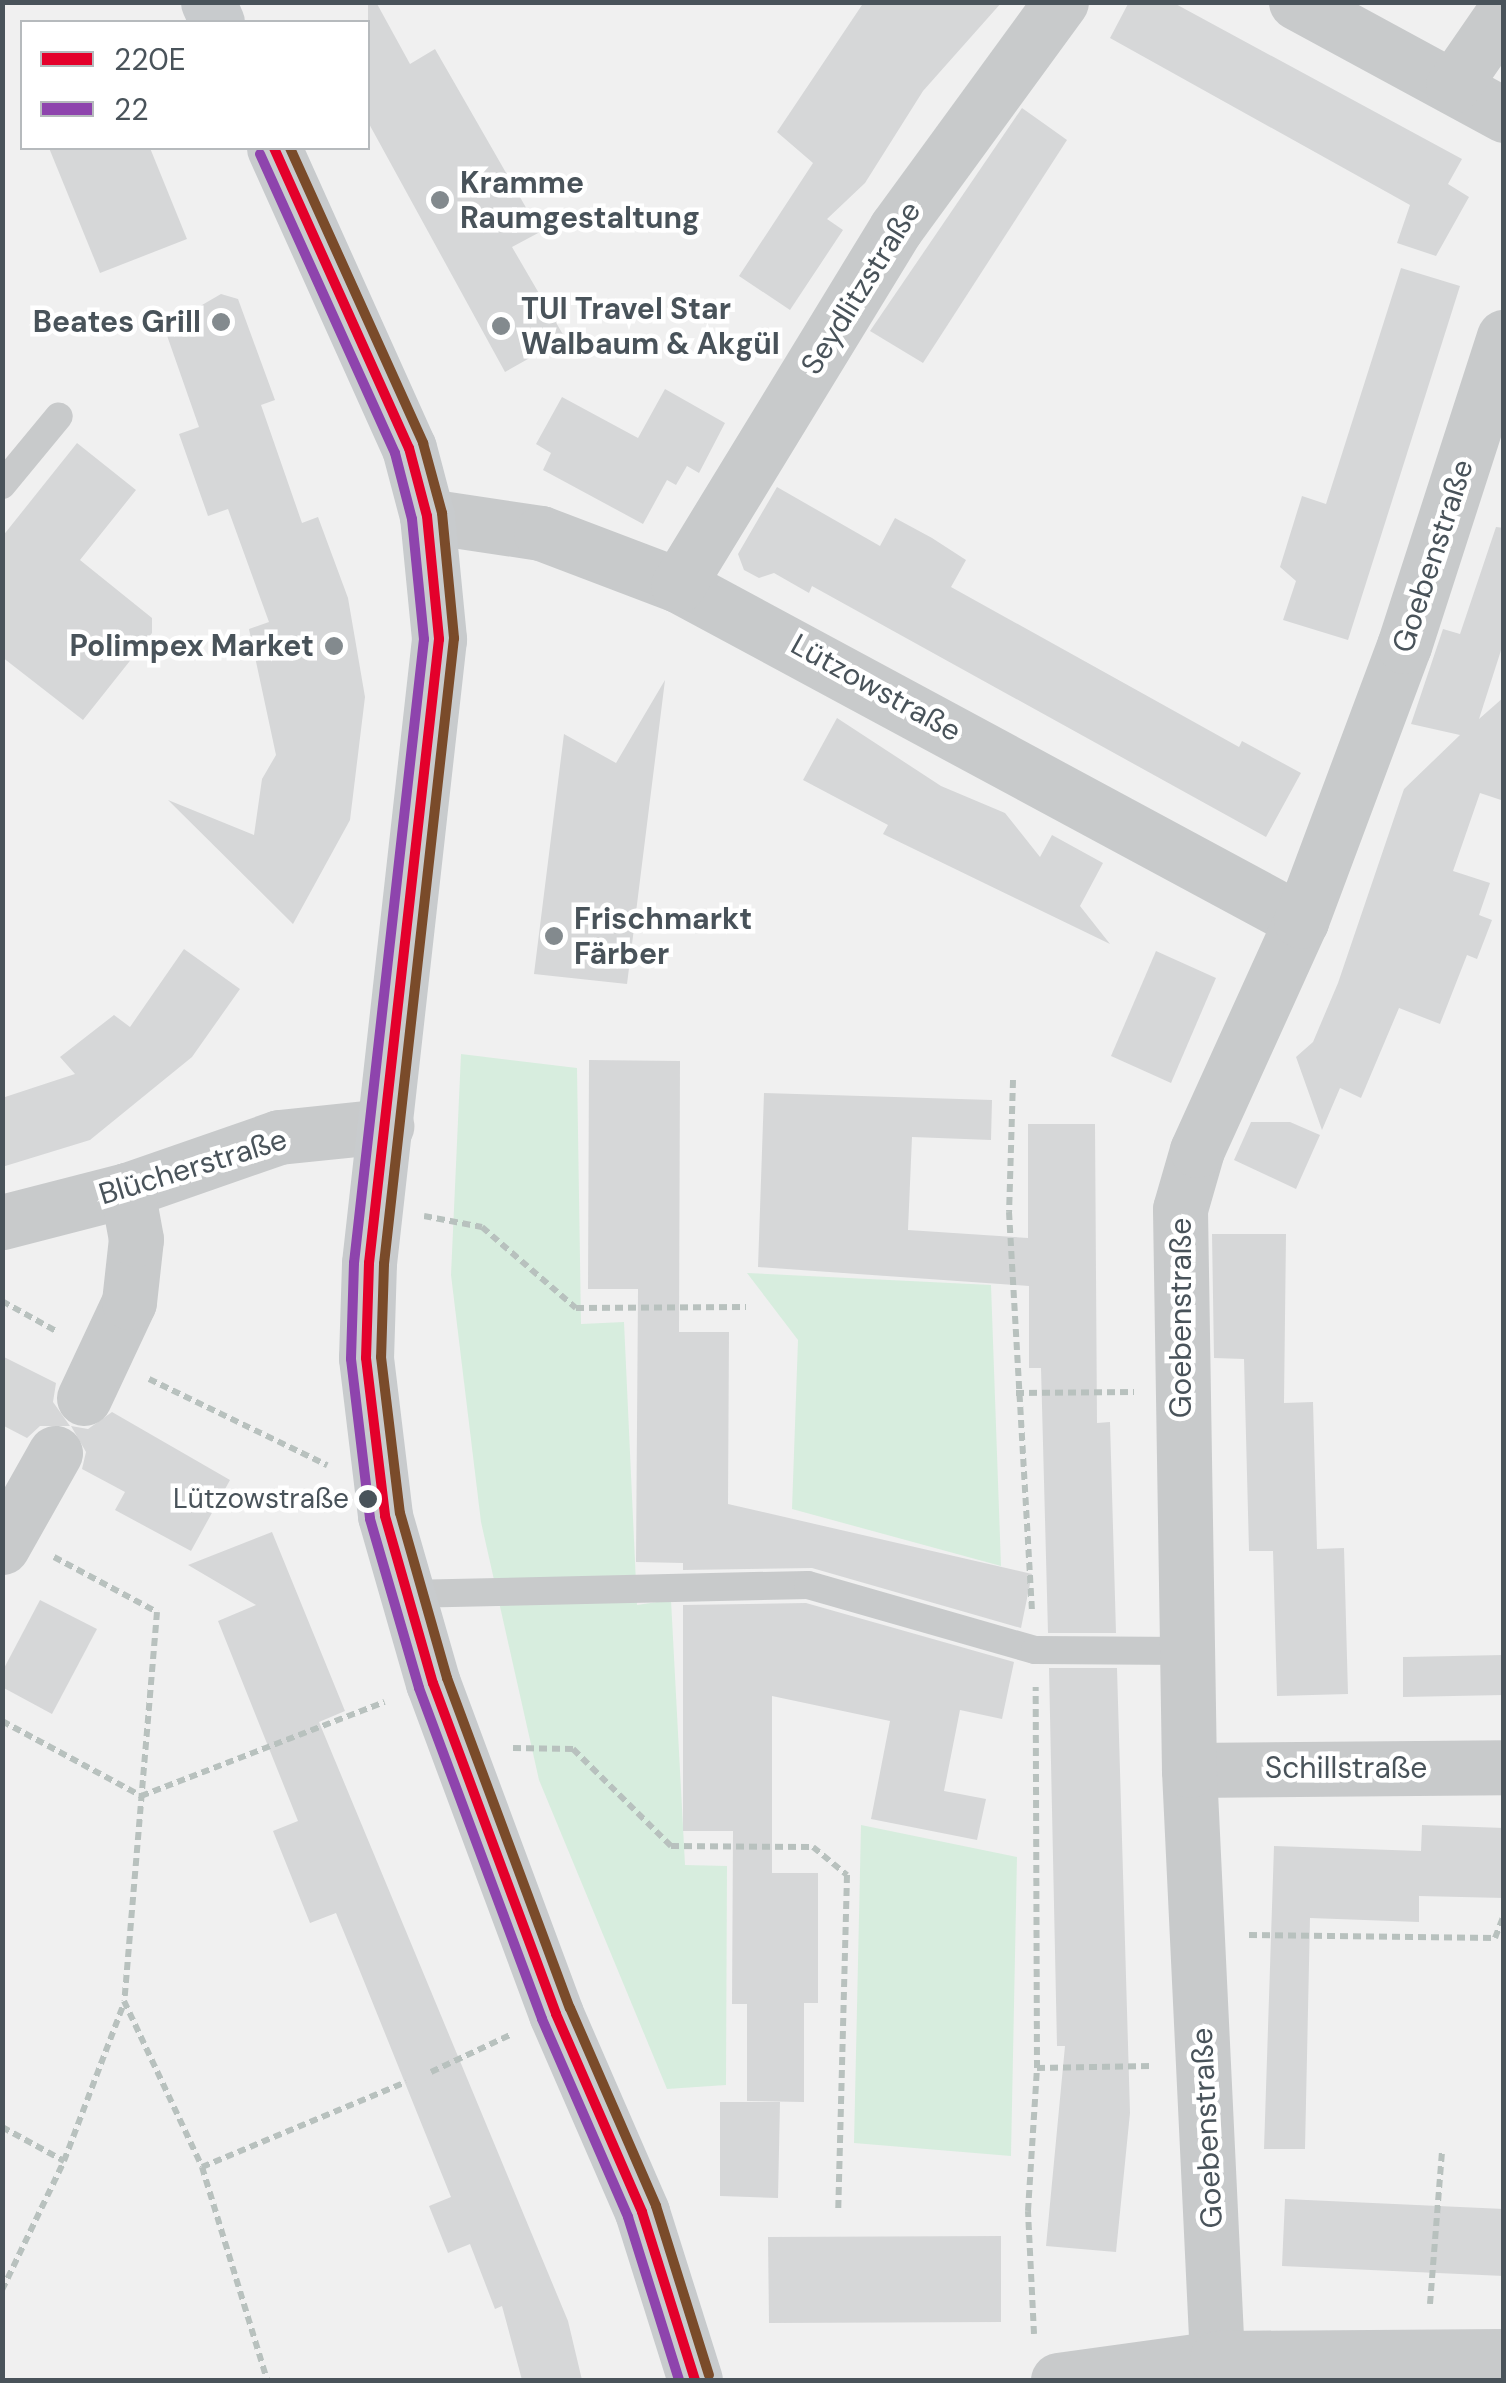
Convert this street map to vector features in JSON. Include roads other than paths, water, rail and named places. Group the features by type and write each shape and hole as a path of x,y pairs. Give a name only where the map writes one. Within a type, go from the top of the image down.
{"main road":[{"path":"275,150 409,448 427,516 439,639 376,1207 366,1358 380,1490 406,1594 456,1746 556,2014 642,2212 695,2380"}],"street":[{"name":"Seydlitzstraße","path":"678,586 896,228 1062,2"},
{"path":"1296,2 1504,115"},
{"path":"1454,86 1504,12"},
{"name":"Goebenstraße","path":"1217,2358 1189,1770 1179,1391 1180,1209 1197,1150 1301,921 1404,646 1504,337"},
{"name":"Lützowstraße","path":"427,516 541,533 678,586 1301,921"},
{"name":"Blücherstraße","path":"2,1222 126,1190 279,1137 386,1126"},
{"path":"95,1378 129,1302 136,1238 126,1190"},
{"path":"6,1540 55,1454"},
{"name":"Schillstraße","path":"1189,1770 1504,1767"},
{"path":"1046,2362 1426,2353 1504,2356"}],"lane":[{"path":"2,485 59,416"},
{"path":"406,1594 808,1585 1036,1650 1186,1651"}],"place":[{"name":"Kramme Raumgestaltung","path":"440,200"},
{"name":"Beates Grill","path":"221,322"},
{"name":"TUI Travel Star Walbaum & Akgül","path":"501,326"},
{"name":"Polimpex Market","path":"334,646"},
{"name":"Frischmarkt Färber","path":"554,936"},
{"name":"Lützowstraße","path":"368,1499"}]}
